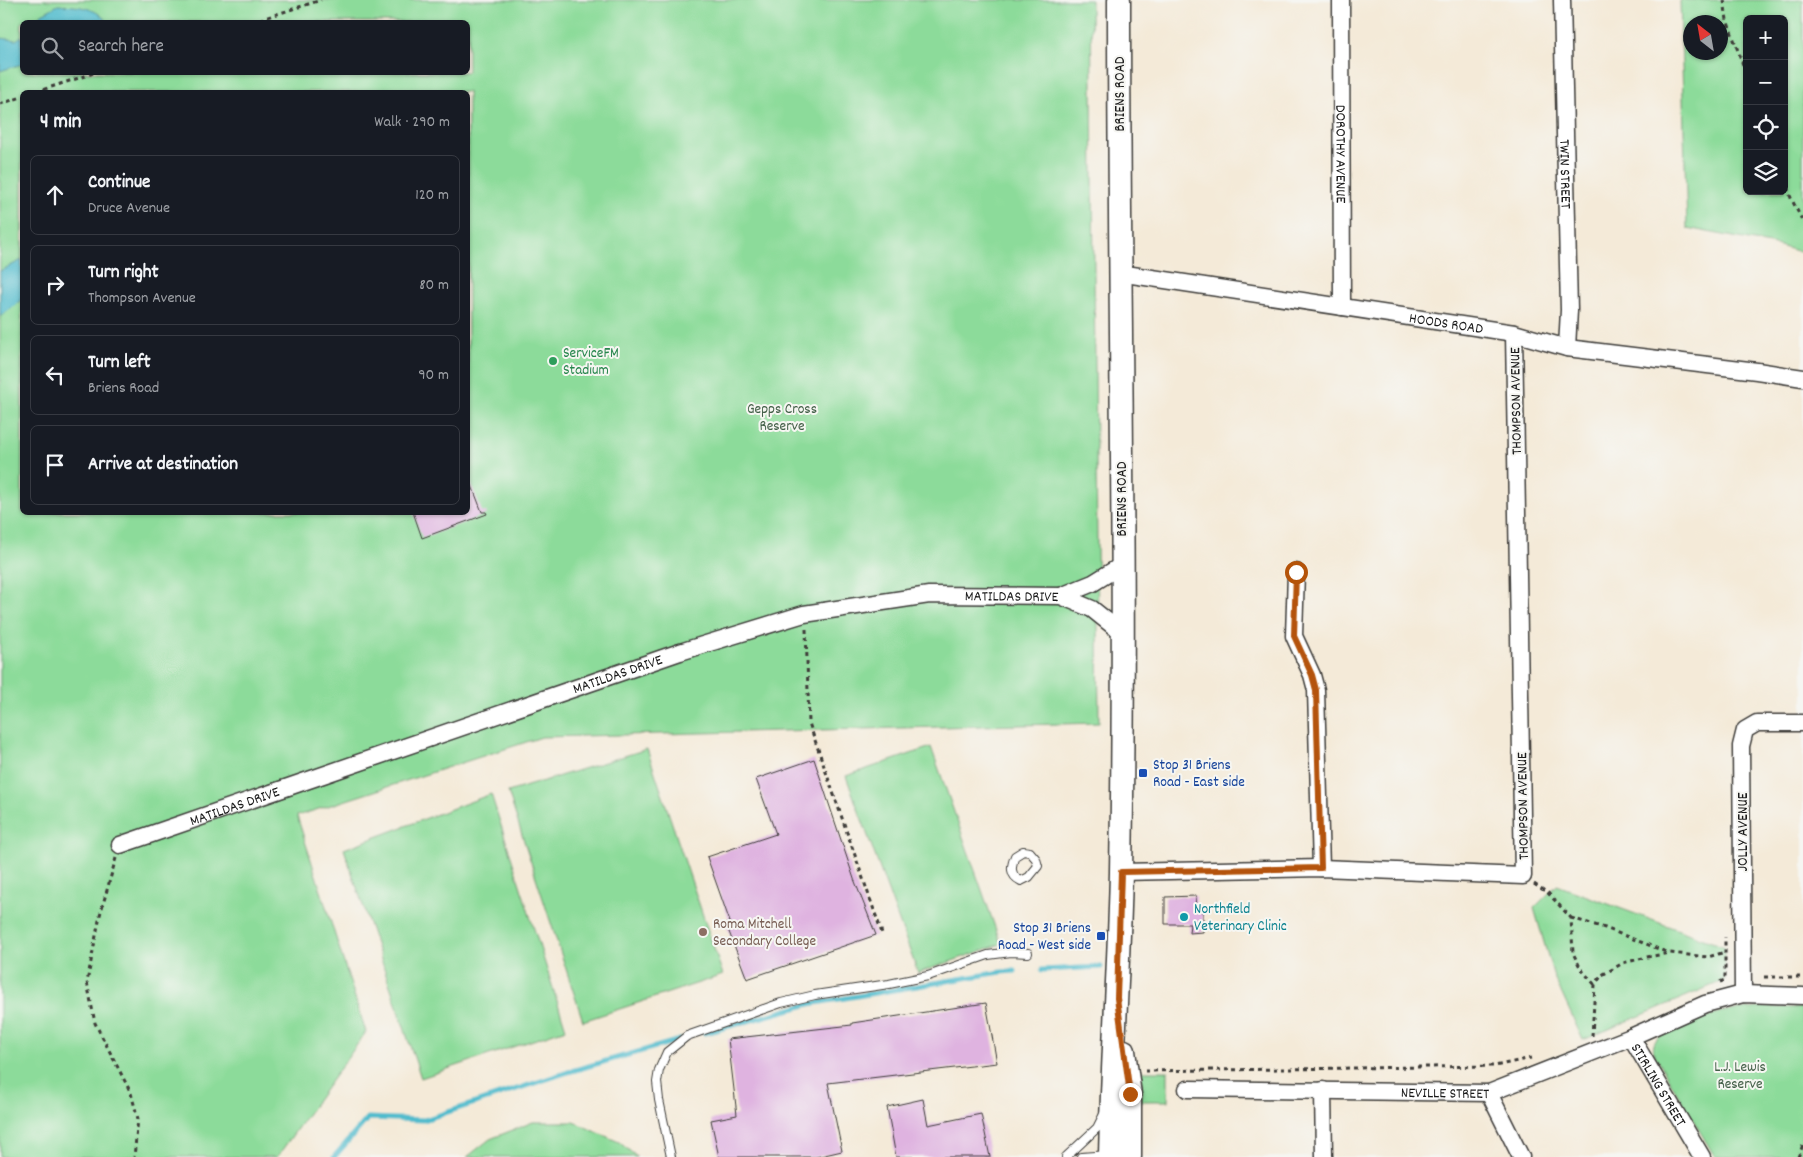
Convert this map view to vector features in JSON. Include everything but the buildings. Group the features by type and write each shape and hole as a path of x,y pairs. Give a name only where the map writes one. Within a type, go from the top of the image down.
{"main road":[{"name":"BRIENS ROAD","path":"1116,1156 1111,1099 1117,998 1121,872 1122,565 1119,0"},
{"name":"BRIENS ROAD","path":"1116,1156 1130,1094 1117,998"}],"street":[{"name":"DOROTHY AVENUE","path":"1341,0 1342,307"},
{"name":"TWIN STREET","path":"1562,0 1569,310 1567,348"},
{"name":"HOODS ROAD","path":"1120,272 1514,333 1567,348 1803,378"},
{"name":"THOMPSON AVENUE","path":"1121,872 1321,868 1523,876 1514,333"},
{"path":"1061,596 1093,583 1122,565"},
{"path":"1296,572 1294,636 1312,675 1316,690 1321,868"},
{"name":"MATILDAS DRIVE","path":"120,845 662,658 804,614 929,595 1061,596 1092,609 1122,633"},
{"name":"JOLLY AVENUE","path":"1742,994 1741,746 1745,730 1757,723 1803,723"},
{"name":"NEVILLE STREET","path":"1187,1089 1489,1093 1705,1004 1742,994 1803,996"},
{"name":"STIRLING STREET","path":"1631,1036 1702,1157"},
{"path":"1323,1090 1324,1157"},
{"path":"1489,1093 1521,1157"}],"lane":[{"path":"671,1157 657,1082 659,1070 667,1052 687,1036 789,1001 928,976 988,954 1028,953"},
{"path":"1066,1157 1097,1128 1111,1099"},
{"path":"1081,1157 1116,1156"}],"path":[{"path":"258,20 321,0"},
{"path":"1724,0 1727,20 1743,65"},
{"path":"42,90 89,75"},
{"path":"0,104 20,98"},
{"path":"1788,192 1803,222"},
{"path":"806,624 809,723 883,936"},
{"path":"120,845 100,915 87,982 95,1023 131,1093 138,1119 134,1157"},
{"path":"1523,876 1548,892 1571,918 1605,928 1670,953 1708,957 1725,952"},
{"path":"1571,918 1573,953 1581,969 1595,984"},
{"path":"1588,1038 1592,1036 1595,984 1602,975 1623,963 1670,953"},
{"path":"1757,977 1803,977"},
{"path":"1142,1072 1495,1066 1532,1058"},
{"path":"1798,1157 1803,1145"}],"green space":[{"name":"Gepps Cross Reserve","path":"0,0 1091,0 1099,723 542,737 297,816 366,1032 277,1157 0,1157"},
{"path":"1680,0 1803,0 1803,253 1780,246 1687,228"},
{"path":"931,747 1001,944 918,973 846,776"},
{"path":"647,749 723,975 583,1021 508,792"},
{"path":"491,794 566,1029 421,1078 344,849"},
{"path":"1557,885 1725,947 1725,980 1583,1040 1554,977 1534,908"},
{"name":"L.J. Lewis Reserve","path":"1769,1007 1803,1008 1803,1157 1715,1157 1654,1054 1655,1042 1663,1034 1725,1011"},
{"path":"1142,1071 1168,1071 1168,1101 1141,1101"},
{"path":"533,1122 574,1122 619,1142 637,1157 467,1157 490,1139"}],"water":[{"path":"58,5 85,8 97,13 105,20 37,20 40,15"},
{"path":"20,37 20,65 0,71 0,38 16,40"},
{"path":"20,261 20,302 0,317 0,271"}],"waterway":[{"path":"1042,970 1101,967"},
{"path":"705,1033 809,1004 1015,971"},
{"path":"334,1157 368,1118 424,1120 568,1072 680,1040"}],"place":[{"name":"ServiceFM Stadium","path":"553,361"},
{"name":"Stop 31 Briens Road - East side","path":"1143,773"},
{"name":"Northfield Veterinary Clinic","path":"1184,917"},
{"name":"Roma Mitchell Secondary College","path":"703,932"},
{"name":"Stop 31 Briens Road - West side","path":"1101,936"}],"route":[{"path":"1130,1094 1117,998 1121,872 1321,868 1316,690 1312,675 1294,636 1296,572"}]}
